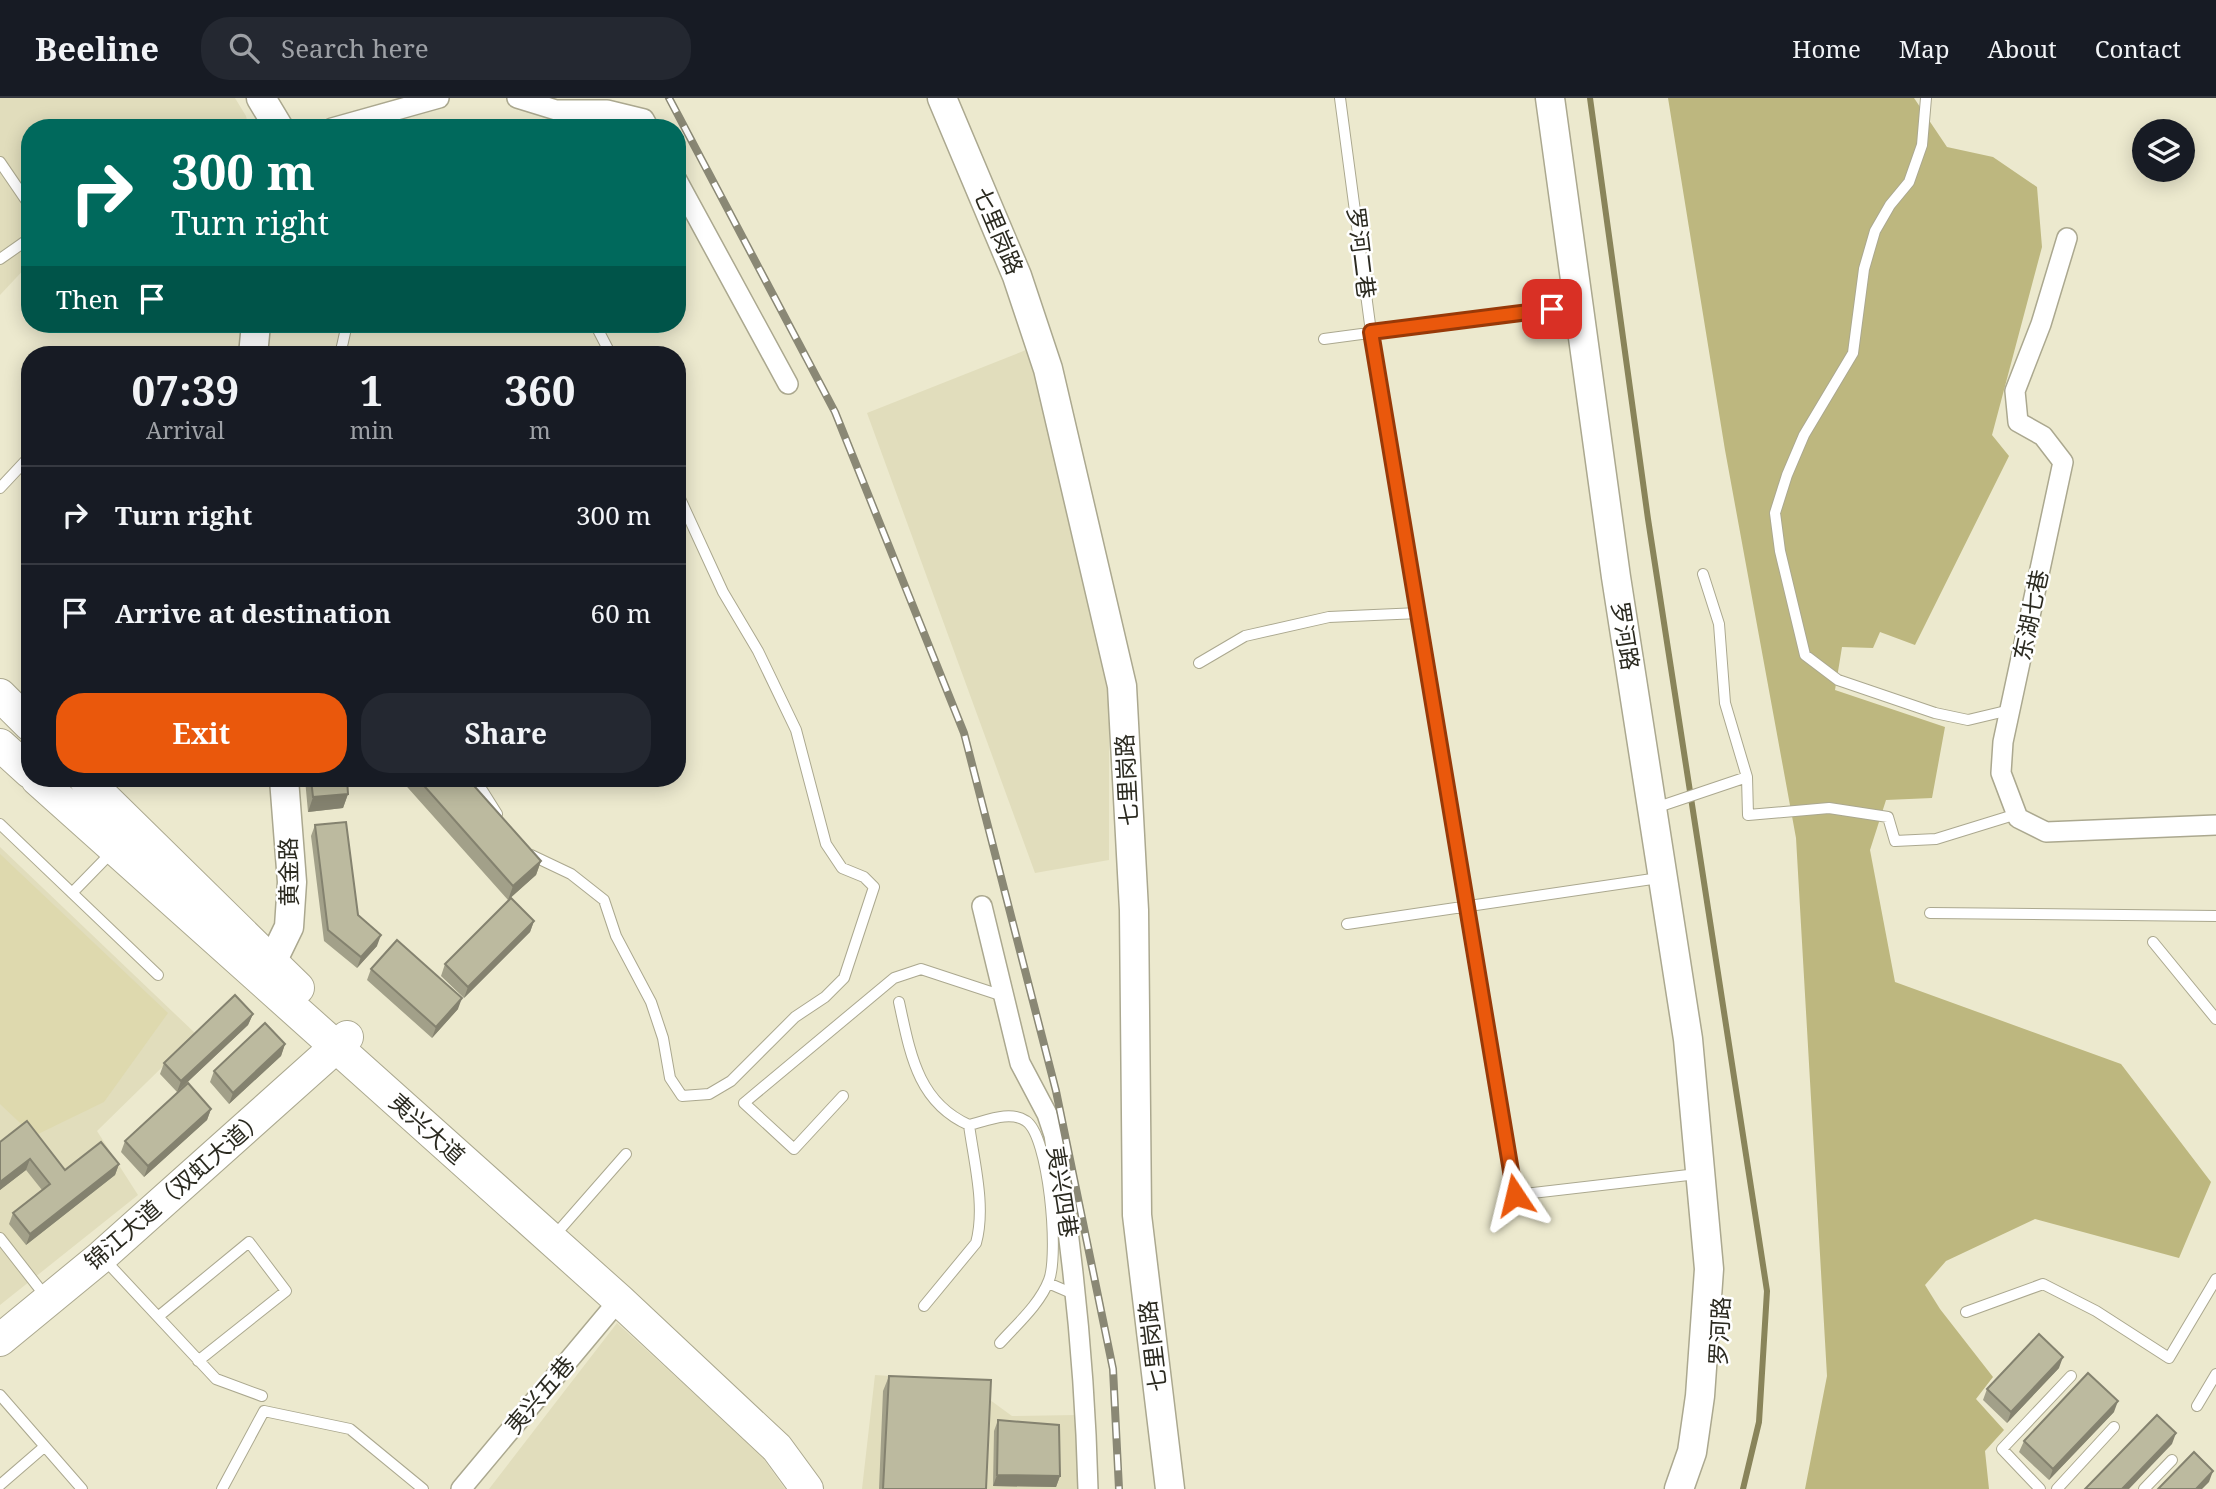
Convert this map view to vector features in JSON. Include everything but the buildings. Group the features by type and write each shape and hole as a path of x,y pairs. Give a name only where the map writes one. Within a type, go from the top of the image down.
{"main road":[{"path":"261,98 274,119"},
{"name":"七里岗路","path":"942,98 1017,276 1048,369 1122,686 1134,910 1137,1215 1170,1489"},
{"name":"罗河路","path":"1550,98 1578,305 1688,1040 1701,1174 1709,1269 1700,1395 1692,1452 1679,1489"},
{"path":"0,746 21,764"},
{"name":"夷兴大道","path":"46,787 342,1043 562,1227 788,1438 827,1489"},
{"name":"夷兴大道","path":"93,787 272,962 342,1043 777,1448 807,1489"},
{"name":"黄金路","path":"272,962 289,927 292,882 285,787"},
{"name":"锦江大道（双虹大道）","path":"0,1340 102,1256 342,1043"},
{"name":"罗河路","path":"1693,1489 1706,1452 1715,1406 1724,1265 1701,1174"}],"street":[{"path":"364,119 439,98"},
{"path":"517,98 556,110 607,110 644,119"},
{"path":"686,197 788,384"},
{"name":"东湖七巷","path":"2017,814 2001,773 2011,710 2063,462 2043,436 2018,422 2015,391 2041,324 2067,238"},
{"path":"2017,814 2027,825 2046,832 2216,825"},
{"name":"夷兴四巷","path":"982,906 1020,1063 1047,1114 1054,1135 1076,1295 1088,1489"},
{"name":"夷兴五巷","path":"461,1489 619,1300"}],"lane":[{"name":"罗河二巷","path":"1340,98 1371,332 1515,1195 1701,1174"},
{"path":"1926,98 1922,145 1909,182 1890,205 1875,231 1864,269 1853,353 1804,435 1787,475 1775,513 1780,551 1805,655 1838,680 1934,713 1968,720 2011,710"},
{"path":"0,162 21,193"},
{"path":"0,259 21,244"},
{"path":"1324,339 1578,305"},
{"path":"0,488 21,466"},
{"path":"525,849 535,858 571,874 604,900 616,936 651,1002 663,1038 670,1077 682,1096 709,1094 731,1081 795,1017 825,997 844,978 874,887 863,877 842,868 826,844 796,730 758,651 723,592 686,512"},
{"path":"1703,574 1719,624 1725,703 1747,777 1748,815 1829,808 1888,817 1895,841 1936,839 2017,814"},
{"path":"1199,663 1245,636 1329,617 1419,613"},
{"path":"1653,808 1747,777"},
{"path":"480,787 501,820"},
{"path":"0,824 158,975"},
{"path":"72,893 115,849"},
{"path":"1347,925 1663,877"},
{"path":"1930,912 2216,916"},
{"path":"2153,942 2216,1018"},
{"path":"843,1096 794,1149 744,1103 828,1036 894,978 921,969 1003,996"},
{"path":"899,1002 912,1062 937,1105 969,1125 1014,1115 1025,1120 1040,1138 1055,1240 1055,1263 1048,1283 1000,1343"},
{"path":"924,1306 976,1243 979,1233 976,1174 969,1125"},
{"path":"562,1227 626,1154"},
{"path":"0,1238 49,1300"},
{"path":"159,1316 249,1242 286,1291 198,1361"},
{"path":"102,1256 216,1379 262,1396"},
{"path":"1966,1312 2043,1284 2096,1311 2169,1358 2216,1279"},
{"path":"1048,1283 1076,1295"},
{"path":"2197,1406 2216,1374"},
{"path":"2039,1489 2002,1449 2071,1376"},
{"path":"0,1395 82,1489"},
{"path":"222,1489 264,1411 350,1429 423,1489"},
{"path":"2057,1489 2114,1427"},
{"path":"0,1485 44,1447"},
{"path":"2144,1489 2172,1460"}],"shaded area":[{"path":"0,98 235,98 247,119 21,119 21,273 0,295"},
{"path":"1668,98 1914,98 1947,147 1993,157 2037,187 2042,247 1992,435 2009,456 1915,645 1880,632 1873,648 1842,647 1835,690 1945,727 1932,798 1886,800 1870,850 1895,982 2121,1064 2211,1182 2179,1258 2035,1219 1946,1261 1925,1285 1940,1309 1993,1377 1976,1399 2004,1430 1985,1451 1989,1489 1805,1489 1827,1376 1796,838 1725,450"},
{"path":"1031,348 1109,669 1109,860 1035,873 867,413"},
{"path":"0,847 196,1034 97,1131 138,1195 0,1305"},
{"path":"0,854 168,1013 104,1102 34,1136 0,1104"},
{"path":"617,1323 760,1454 785,1489 489,1489"},
{"path":"875,1375 964,1381 1012,1416 1077,1415 1077,1489 862,1489"}],"waterway":[{"path":"1590,98 1648,519 1767,1291 1759,1422 1743,1489"}],"railway":[{"path":"669,98 680,119"},
{"path":"686,130 835,412 964,733 1056,1091 1113,1369 1119,1489"}],"route":[{"path":"1515,1195 1465,907 1407,532 1371,332 1552,309"}]}
